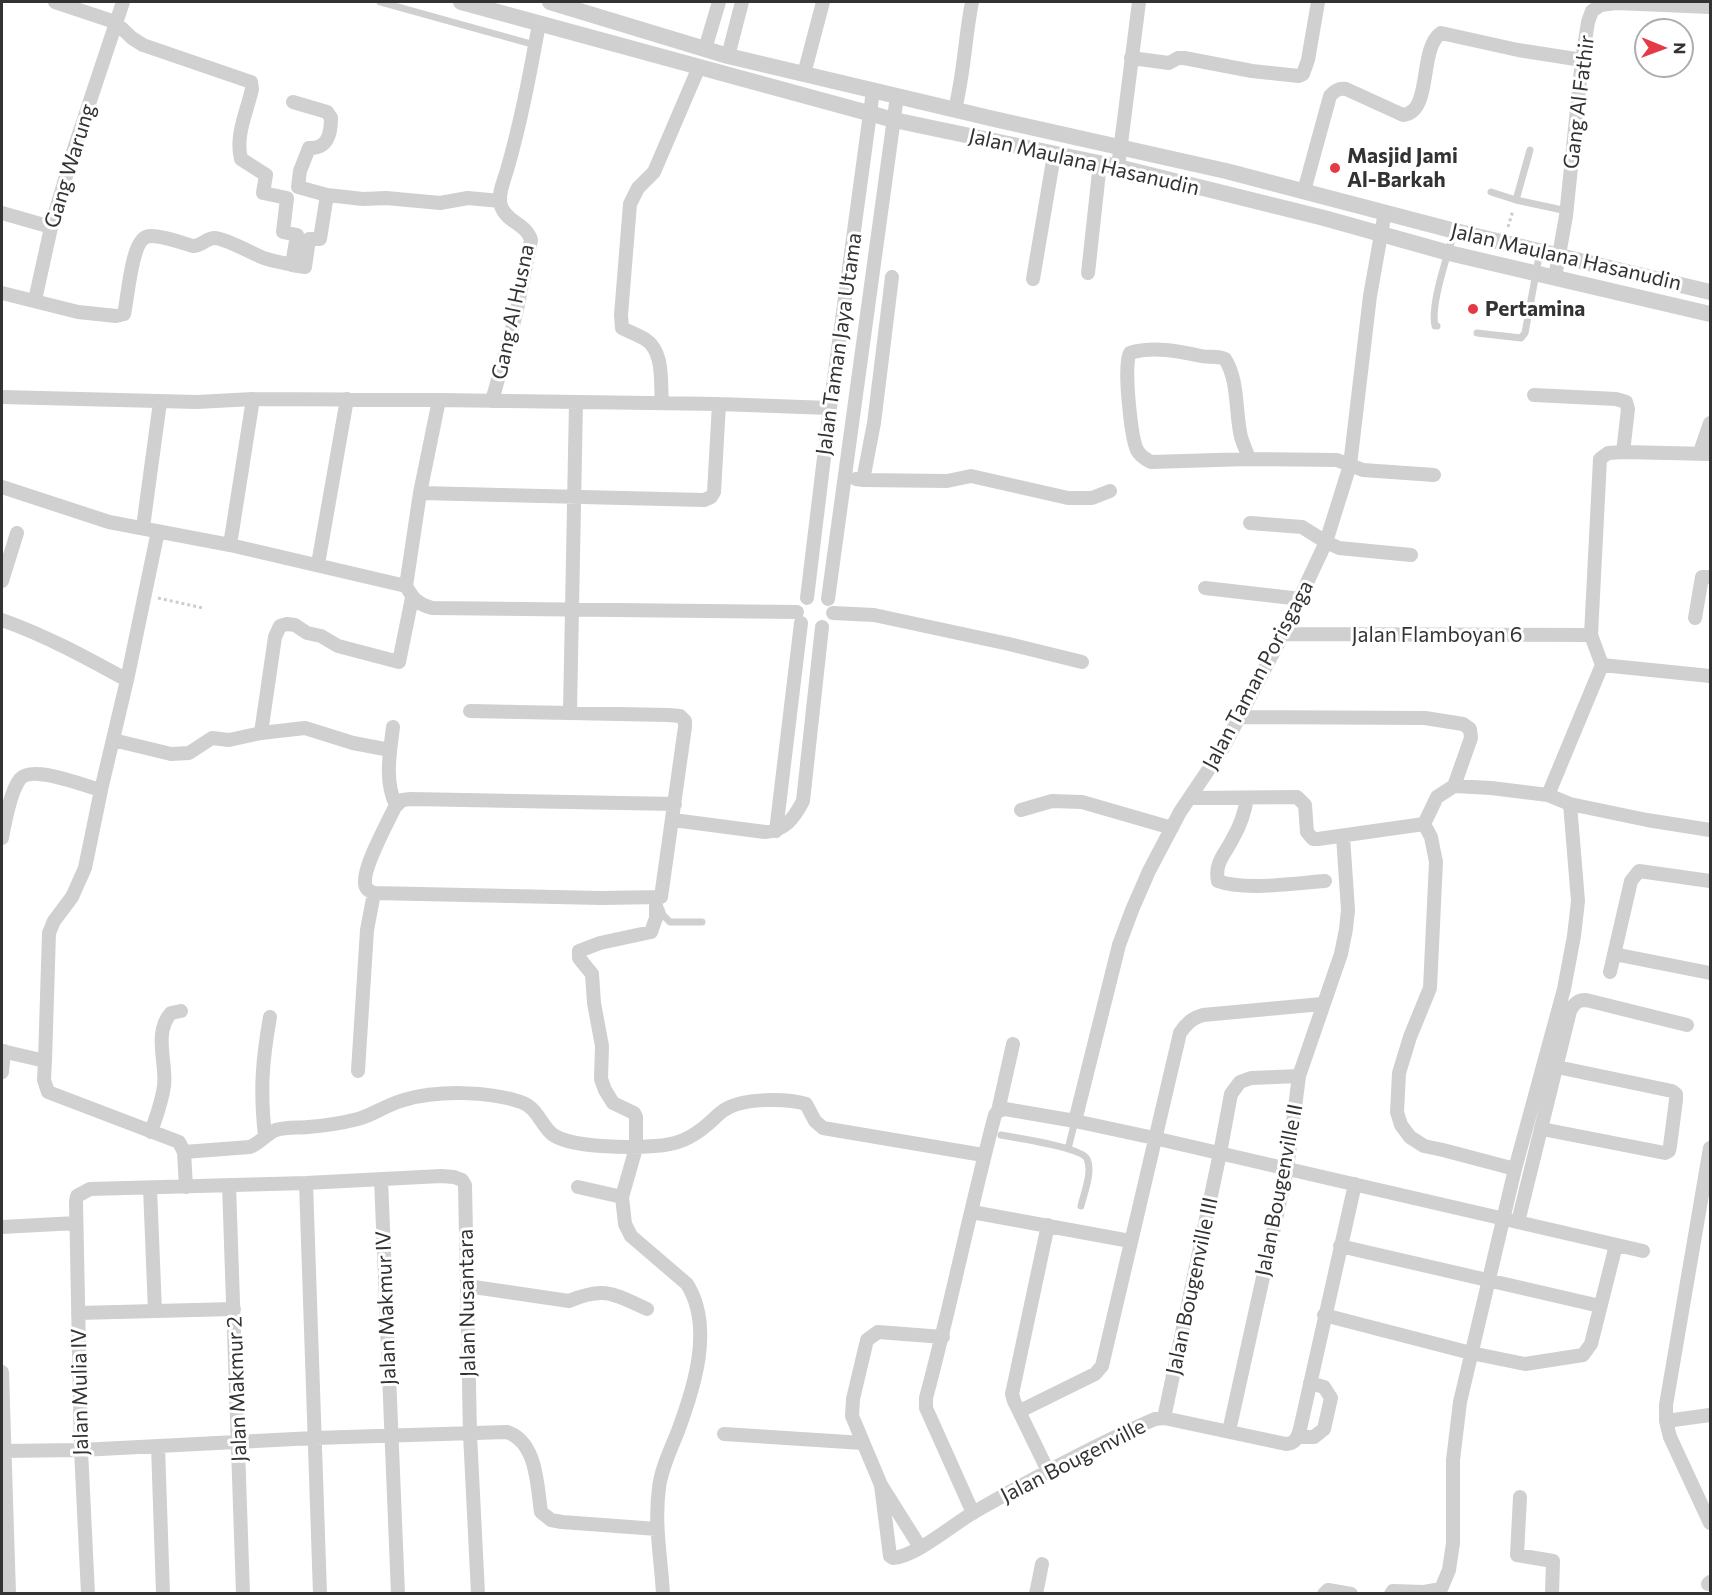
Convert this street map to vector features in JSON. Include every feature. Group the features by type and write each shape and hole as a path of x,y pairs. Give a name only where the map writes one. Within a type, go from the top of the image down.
{"street":[{"path":"55,2 115,22 143,45 251,82 252,89 240,132 238,150 241,159 266,175 263,193 287,198 283,232 297,235 292,265"},
{"name":"Gang Warung","path":"35,300 51,227 123,2"},
{"name":"Jalan Maulana Hasanudin","path":"461,2 894,120 1118,167 1381,233 1449,253 1710,314"},
{"path":"293,102 327,112 331,118 325,144 318,149 309,148 300,171 298,187 327,195 363,199 386,198 440,202 468,198 500,201 516,139 544,2"},
{"name":"Jalan Maulana Hasanudin","path":"550,2 729,52 806,69 873,91 1121,141 1455,231 1540,251 1560,247 1710,292"},
{"path":"725,2 741,4 729,52"},
{"path":"806,69 823,2"},
{"path":"955,106 966,51 966,28 972,2"},
{"path":"1118,167 1139,2"},
{"path":"1131,58 1169,63 1178,58 1184,58 1252,71 1303,74 1308,60 1318,2"},
{"name":"Gang Al Fathir","path":"1555,278 1567,213 1582,60 1592,11 1601,5 1616,3 1708,5"},
{"path":"706,45 717,8"},
{"path":"1304,190 1330,96 1342,88 1403,115 1410,114 1414,111 1422,90 1429,52 1435,39 1441,33 1485,44 1582,60"},
{"path":"662,403 657,352 645,339 622,328 621,315 630,204 638,188 654,172 699,67"},
{"name":"Jalan Taman Jaya Utama","path":"807,598 873,91"},
{"name":"Jalan Taman Jaya Utama","path":"828,599 897,96"},
{"path":"1033,279 1054,155"},
{"path":"1088,273 1100,163"},
{"path":"2,293 78,312 116,316 124,314 134,250 146,237 153,236 193,246 199,246 211,238 218,238 252,251 261,257 305,267 309,239 320,239 327,195"},
{"name":"Gang Al Husna","path":"492,401 516,314 531,240 527,231 506,215 500,201"},
{"name":"Jalan Taman Porisgaga","path":"1075,1121 1119,945 1149,871 1190,798 1223,748 1283,634 1326,542 1350,465 1370,296 1385,212"},
{"path":"2,213 51,227"},
{"path":"863,480 874,423 892,278"},
{"path":"1674,305 1679,284"},
{"path":"869,303 889,306"},
{"path":"1249,459 1241,437 1233,380 1225,359 1174,350 1130,353 1127,359 1126,376 1133,439 1137,451 1150,462 1249,459 1337,460 1363,470 1434,475"},
{"path":"1534,395 1616,399 1626,402 1628,409 1623,452"},
{"path":"2,397 160,402 347,399 719,404 830,408"},
{"path":"230,545 253,399"},
{"path":"318,564 347,399"},
{"path":"261,733 276,637 280,626 295,625 307,633 321,636 338,646 399,662 420,493 438,400"},
{"path":"143,527 160,402"},
{"path":"570,712 576,402"},
{"path":"420,493 704,500 711,497 715,483 719,404"},
{"path":"854,420 874,423"},
{"path":"1548,795 1602,665 1591,635 1599,464 1604,455 1623,452 1705,453 1710,423"},
{"path":"846,477 863,480 947,481 971,476 1068,498 1092,498 1110,491"},
{"path":"2,487 109,522 318,564 409,592 420,604 432,608 572,609 799,617 808,626 822,627 831,620 833,613 828,599 818,596 801,602 799,617 776,831"},
{"path":"1250,523 1302,527 1339,548 1411,555"},
{"path":"158,531 128,680 85,868 72,897 54,921 49,933 44,1080 48,1092 179,1142 184,1152 186,1187"},
{"path":"2,581 17,533"},
{"path":"1695,618 1702,577 1710,577"},
{"path":"1205,588 1300,599"},
{"path":"833,613 874,615 1082,662"},
{"path":"2,620 76,653 128,680"},
{"path":"673,820 765,832 783,828 793,818 803,801 822,627"},
{"name":"Jalan Flamboyan 6","path":"1283,634 1591,635"},
{"path":"1602,665 1710,676"},
{"path":"470,711 674,716 685,721 673,820 656,918 651,932 600,943 579,951 579,958 592,974 594,1003 602,1046 602,1079 608,1097 613,1103 634,1113 636,1117 636,1148 622,1197 622,1209 628,1232 687,1284 693,1294 699,1325 697,1362 693,1383 659,1484 657,1529 663,1593"},
{"path":"1239,717 1425,718 1463,724 1470,729 1471,738 1454,786"},
{"path":"113,740 171,754 189,753 212,738 229,740 289,728 305,728 353,743 390,750"},
{"path":"393,728 390,750 390,784 396,805"},
{"path":"2,838 16,787 20,778 28,774 59,777 101,790"},
{"path":"1424,824 1437,797 1454,786 1548,795 1570,804 1710,830"},
{"path":"1190,798 1297,797 1305,805 1307,832 1318,839 1424,824"},
{"path":"1247,798 1246,809 1233,839 1218,864 1218,881 1230,884 1267,885 1325,880"},
{"path":"658,897 601,898 374,893 364,884 367,868 396,805 402,800 675,804"},
{"path":"1021,810 1052,801 1082,802 1172,828"},
{"path":"1391,1593 1394,1591 1433,1592 1441,1589 1446,1581 1453,1543 1452,1460 1456,1427 1488,1280 1515,1169 1564,989 1574,936 1578,901 1570,804"},
{"path":"1424,824 1431,837 1436,862 1430,988 1410,1037 1399,1073 1397,1112 1401,1125 1410,1137 1424,1146 1515,1169"},
{"name":"Jalan Bougenville II","path":"1229,1431 1287,1169 1299,1076 1341,954 1348,910 1343,836"},
{"path":"1610,972 1631,881 1639,871 1710,881"},
{"path":"358,1071 367,930 374,893"},
{"path":"1614,954 1710,973"},
{"path":"1518,1222 1570,1011 1575,1003 1580,1000 1687,1025"},
{"path":"1020,1411 1095,1374 1099,1369 1180,1033 1185,1025 1192,1019 1203,1015 1322,1004"},
{"path":"152,1132 164,1087 162,1053 164,1023 171,1013 181,1011"},
{"path":"265,1136 261,1098 262,1073 270,1017"},
{"path":"998,1111 1013,1044"},
{"path":"2,1072 3,1051 45,1061"},
{"path":"1542,1129 1665,1153 1669,1151 1676,1100 1676,1094 1672,1091 1557,1067"},
{"name":"Jalan Bougenville III","path":"1164,1418 1231,1094 1240,1082 1251,1078 1299,1076"},
{"path":"184,1152 250,1147 258,1144 265,1136 282,1129 359,1119 404,1100 424,1095 449,1094 477,1095 521,1102 537,1112 551,1133 566,1141 636,1148 672,1145 691,1137 726,1109 742,1103 795,1101 806,1104 815,1121 823,1128 983,1155"},
{"path":"973,1513 926,1408 926,1398 943,1337 983,1155 994,1115 998,1111 1005,1109 1075,1121 1154,1138 1643,1251"},
{"path":"1710,1148 1666,1406 1666,1421 1670,1437 1710,1523"},
{"name":"Jalan Nusantara","path":"381,1179 454,1177 462,1180 465,1185 470,1434 477,1593"},
{"path":"155,1311 150,1188 381,1179"},
{"name":"Jalan Makmur IV","path":"381,1179 398,1593"},
{"path":"306,1183 320,1593"},
{"path":"1297,1437 1355,1184"},
{"name":"Jalan Makmur 2","path":"229,1185 243,1593"},
{"path":"578,1187 622,1197"},
{"name":"Jalan Mulia IV","path":"88,1593 81,1450 76,1201 77,1196 90,1189 150,1188"},
{"path":"972,1212 1130,1241"},
{"path":"2,1227 76,1223"},
{"path":"1048,1225 1012,1394 1048,1471"},
{"path":"1324,1315 1471,1353 1525,1364 1583,1355 1591,1344 1616,1245"},
{"path":"1340,1246 1600,1306"},
{"path":"467,1286 569,1301 583,1295 609,1292 647,1309"},
{"path":"78,1313 234,1309"},
{"path":"920,1547 881,1485 854,1422 852,1410 867,1340 878,1332 943,1337"},
{"path":"2,1372 9,1593"},
{"name":"Jalan Bougenville","path":"881,1485 890,1556 892,1558 903,1557 973,1513 1048,1471 1149,1422 1164,1418 1286,1444 1292,1443 1297,1437 1314,1437 1324,1429 1331,1398 1324,1387 1310,1383"},
{"path":"1666,1421 1710,1415"},
{"path":"3,1450 81,1450 314,1438 507,1432 523,1441 532,1461 541,1512 551,1520 657,1529"},
{"path":"724,1434 863,1443"},
{"path":"158,1446 163,1593"},
{"path":"1520,1497 1517,1555 1553,1561 1552,1593"},
{"path":"1036,1593 1042,1564"},
{"path":"1324,1593 1328,1590 1351,1593"}],"lane":[{"path":"380,2 535,45"},
{"path":"1516,200 1530,150"},
{"path":"1491,192 1567,213"},
{"path":"1437,326 1434,322 1437,298 1455,231"},
{"path":"1477,333 1521,338 1525,333 1540,251"},
{"path":"658,897 663,915 670,922 702,922"},
{"path":"1068,1149 1075,1121"},
{"path":"1001,1135 1080,1152 1088,1160 1081,1206"}],"path":[{"path":"1507,233 1514,208"},
{"path":"145,594 203,608"}],"place":[{"name":"Masjid Jami Al-Barkah","path":"1335,168"},
{"name":"Pertamina","path":"1473,309"}]}
